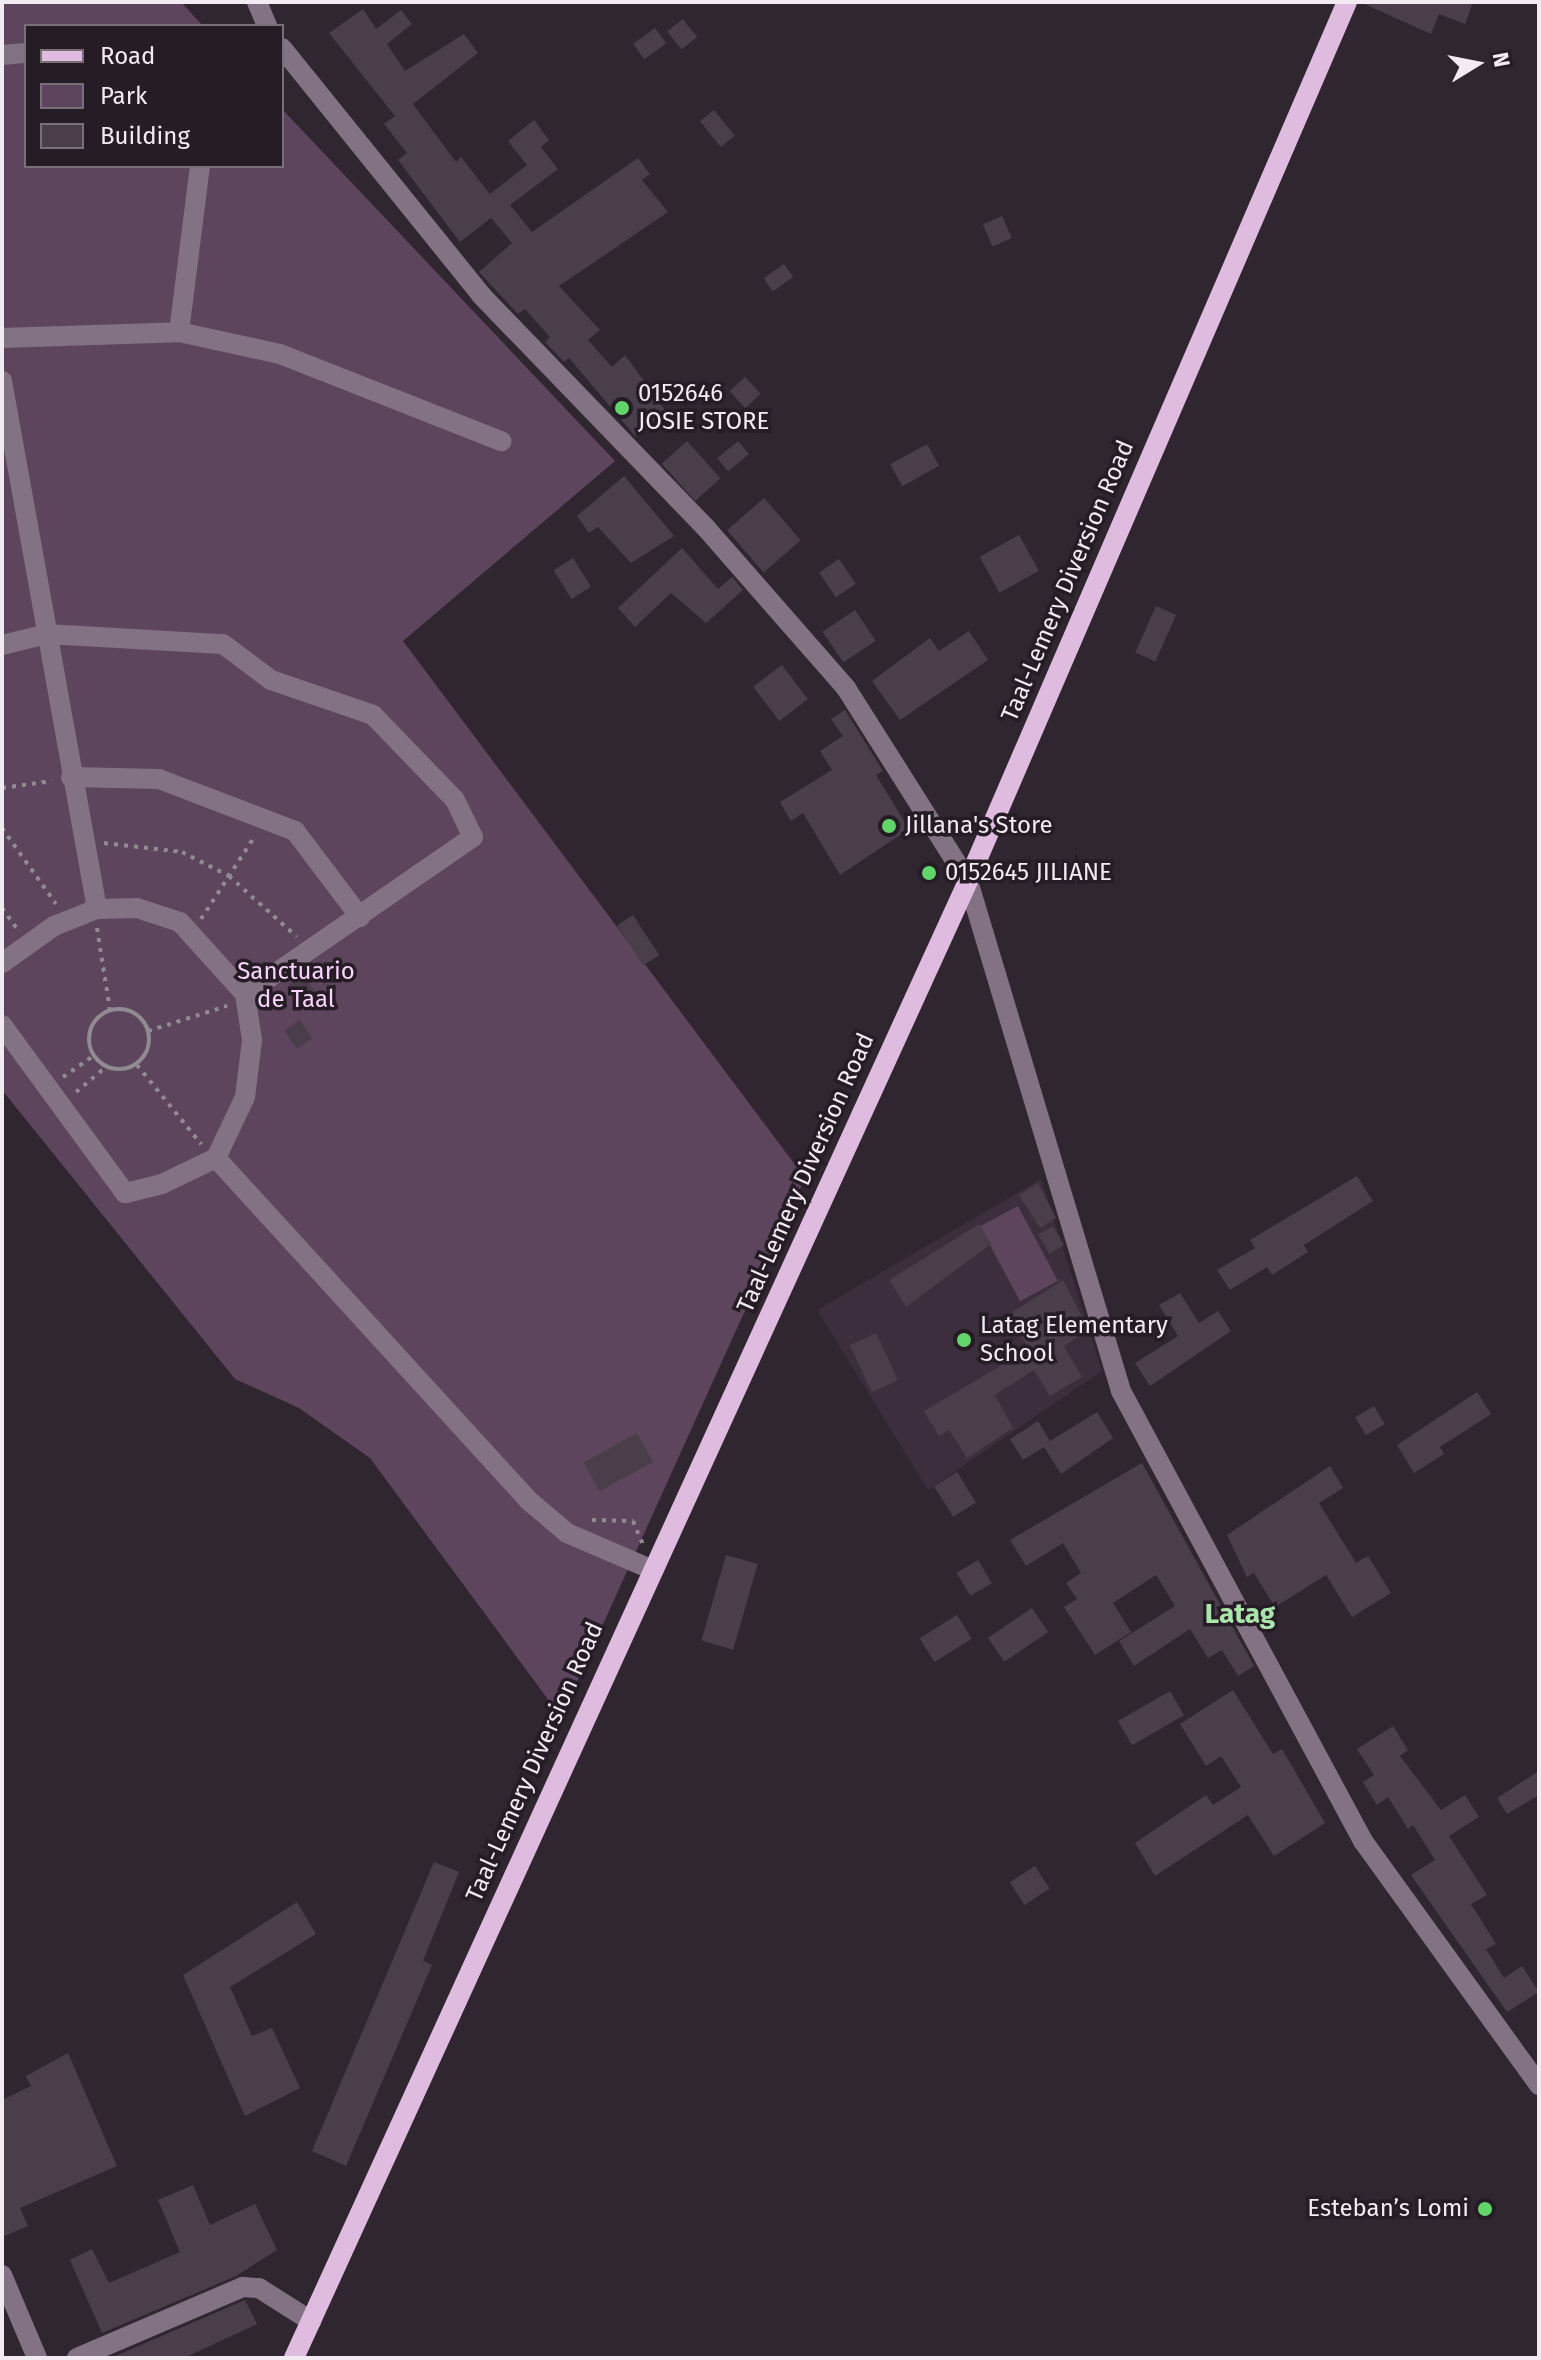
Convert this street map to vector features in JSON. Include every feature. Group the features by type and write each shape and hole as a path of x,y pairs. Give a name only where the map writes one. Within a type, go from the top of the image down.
{"main road":[{"name":"Taal-Lemery Diversion Road","path":"294,2358 968,881 1347,2"}],"street":[{"path":"257,2 266,24"},
{"path":"284,50 481,295 706,528 846,688 968,881 1121,1391 1363,1841 1539,2085"},
{"path":"2,55 24,53"},
{"path":"179,332 200,168"},
{"path":"2,338 179,332 280,354 501,441"},
{"path":"2,381 47,634 61,779 100,917"},
{"path":"2,645 47,634 223,644 271,680 373,715 455,800 473,837 237,1000"},
{"path":"61,779 159,779 295,831 360,917"},
{"path":"2,963 54,926 137,908 180,922 237,1000 252,1040 245,1097 208,1151 125,1193 2,1025"},
{"path":"208,1151 528,1500 567,1533 653,1570"},
{"path":"2,2275 37,2358"},
{"path":"77,2358 243,2287 259,2288 311,2321"}],"path":[{"path":"2,788 61,779"},
{"path":"198,923 261,827"},
{"path":"2,828 60,910"},
{"path":"93,842 182,852 229,876 303,943"},
{"path":"2,908 20,934"},
{"path":"52,916 68,908"},
{"path":"81,927 100,917 110,1010"},
{"path":"190,919 209,933"},
{"path":"13,941 31,928"},
{"path":"224,992 237,1000"},
{"path":"233,1017 237,1000"},
{"path":"148,1031 237,1000"},
{"path":"106,1067 93,1056 91,1028 110,1010 130,1011 148,1031 148,1049 137,1065"},
{"path":"62,1090 56,1082 93,1056"},
{"path":"137,1065 208,1151"},
{"path":"69,1099 106,1067 137,1065"},
{"path":"208,1151 209,1135"},
{"path":"191,1152 208,1151"},
{"path":"584,1517 633,1521 653,1570"}],"shaded area":[{"name":"Latag Elementary School","path":"1041,1179 1102,1371 928,1490 817,1310"}],"green space":[{"name":"Sanctuario de Taal","path":"2,2 181,2 201,24 24,24 24,168 284,168 284,111 615,461 403,641 805,1178 561,1717 370,1458 299,1408 235,1379 2,1090"},
{"path":"1018,1206 1058,1281 1020,1301 980,1226"}],"building":[{"path":"1360,2 1473,2 1465,24 1439,14 1431,34"},
{"path":"363,9 376,29 401,10 412,24 387,44 405,71 464,34 478,53 413,104 456,162 461,157 490,194 527,165 508,141 534,120 549,140 541,147 558,169 510,205 532,232 638,158 650,174 642,180 668,212 559,286 600,330 588,340 612,367 625,355 665,410 636,437 569,358 564,362 545,342 550,337 525,309 518,314 479,272 512,243 491,218 460,242 398,160 407,153 384,124 395,116 329,33"},
{"path":"683,19 697,37 681,49 667,31"},
{"path":"655,28 666,43 644,59 633,44"},
{"path":"714,110 735,136 721,147 700,121"},
{"path":"1002,216 1012,238 993,246 983,225"},
{"path":"784,264 793,277 773,291 764,278"},
{"path":"745,377 761,394 745,408 730,391"},
{"path":"687,441 720,478 695,501 662,464"},
{"path":"738,441 749,454 728,471 717,458"},
{"path":"927,444 939,466 902,486 890,464"},
{"path":"624,476 674,536 631,563 598,527 589,533 577,516"},
{"path":"764,498 801,540 764,572 727,530"},
{"path":"1019,535 1039,571 1000,593 980,557"},
{"path":"682,548 718,589 732,577 743,590 706,623 671,593 635,627 618,608"},
{"path":"573,558 591,587 572,599 553,570"},
{"path":"839,559 856,584 836,597 819,572"},
{"path":"1156,606 1176,615 1155,662 1135,653"},
{"path":"855,610 876,641 843,662 823,632"},
{"path":"969,631 988,660 900,720 872,681 930,638 939,651"},
{"path":"782,665 808,699 779,721 753,687"},
{"path":"845,710 883,771 876,775 909,829 840,875 803,813 791,821 780,802 832,770 820,751 843,736 831,719"},
{"path":"633,915 659,955 643,966 617,925"},
{"path":"304,975 315,992 300,1002 289,985"},
{"path":"300,1020 312,1038 297,1049 284,1031"},
{"path":"1357,1176 1373,1201 1304,1245 1308,1252 1272,1275 1267,1267 1230,1290 1217,1270 1255,1248 1250,1240"},
{"path":"1038,1183 1056,1218 1040,1228 1019,1195"},
{"path":"979,1224 991,1244 906,1307 889,1280"},
{"path":"1053,1226 1064,1245 1049,1254 1038,1234"},
{"path":"1063,1280 1089,1330 1064,1346 1082,1377 1050,1396 1034,1370 995,1395 1013,1428 967,1458 949,1430 939,1436 924,1411 1029,1349 1008,1315"},
{"path":"1180,1293 1199,1323 1218,1311 1231,1331 1150,1386 1135,1363 1178,1336 1159,1305"},
{"path":"876,1333 898,1380 872,1392 850,1345"},
{"path":"1477,1392 1491,1414 1440,1447 1444,1454 1414,1473 1397,1445"},
{"path":"1374,1406 1385,1424 1366,1435 1355,1417"},
{"path":"1097,1412 1113,1438 1061,1474 1044,1447 1023,1460 1010,1439 1038,1421 1050,1441"},
{"path":"637,1433 653,1462 600,1491 584,1463"},
{"path":"1142,1463 1254,1666 1238,1676 1222,1650 1208,1658 1190,1629 1134,1666 1119,1641 1175,1606 1156,1575 1113,1603 1131,1632 1095,1655 1064,1607 1077,1599 1066,1583 1081,1573 1063,1543 1026,1566 1010,1540"},
{"path":"1330,1466 1343,1488 1319,1503 1356,1563 1368,1556 1391,1593 1352,1617 1326,1575 1275,1607 1254,1573 1247,1577 1227,1535"},
{"path":"957,1472 976,1503 953,1517 934,1486"},
{"path":"726,1555 758,1564 733,1650 701,1641"},
{"path":"978,1560 992,1583 970,1596 957,1573"},
{"path":"1032,1608 1048,1632 1004,1662 988,1638"},
{"path":"957,1615 972,1639 935,1662 920,1638"},
{"path":"1233,1690 1273,1754 1282,1749 1325,1823 1274,1856 1248,1815 1155,1876 1135,1843 1206,1795 1213,1805 1241,1787 1221,1756 1206,1766 1180,1724"},
{"path":"1170,1691 1184,1715 1132,1745 1118,1721"},
{"path":"1393,1726 1408,1750 1400,1756 1441,1810 1465,1795 1479,1817 1449,1836 1487,1895 1471,1904 1496,1944 1486,1949 1504,1978 1522,1966 1539,1992 1507,2012 1411,1875 1435,1860 1413,1825 1408,1829 1388,1797 1377,1805 1363,1782 1374,1775 1357,1749"},
{"path":"1539,1771 1539,1795 1507,1814 1497,1798"},
{"path":"434,1862 459,1872 423,1961 432,1965 346,2166 312,2151"},
{"path":"1035,1866 1050,1889 1025,1905 1010,1882"},
{"path":"297,1902 316,1934 230,1987 252,2036 272,2028 300,2088 245,2116 183,1975"},
{"path":"68,2053 117,2166 20,2208 28,2226 2,2237 2,2100 31,2086 26,2076"},
{"path":"193,2185 210,2225 255,2204 277,2250 236,2276 102,2333 70,2260 92,2249 109,2283 180,2252 158,2200"},
{"path":"245,2300 257,2324 184,2358 113,2357"}],"place":[{"name":"0152646 JOSIE STORE","path":"622,408"},
{"name":"Jillana's Store","path":"889,826"},
{"name":"0152645 JILIANE","path":"929,873"},
{"name":"Latag Elementary School","path":"964,1340"},
{"name":"Esteban’s Lomi","path":"1485,2209"}],"district":[{"name":"Latag","path":"1240,1614"}]}
